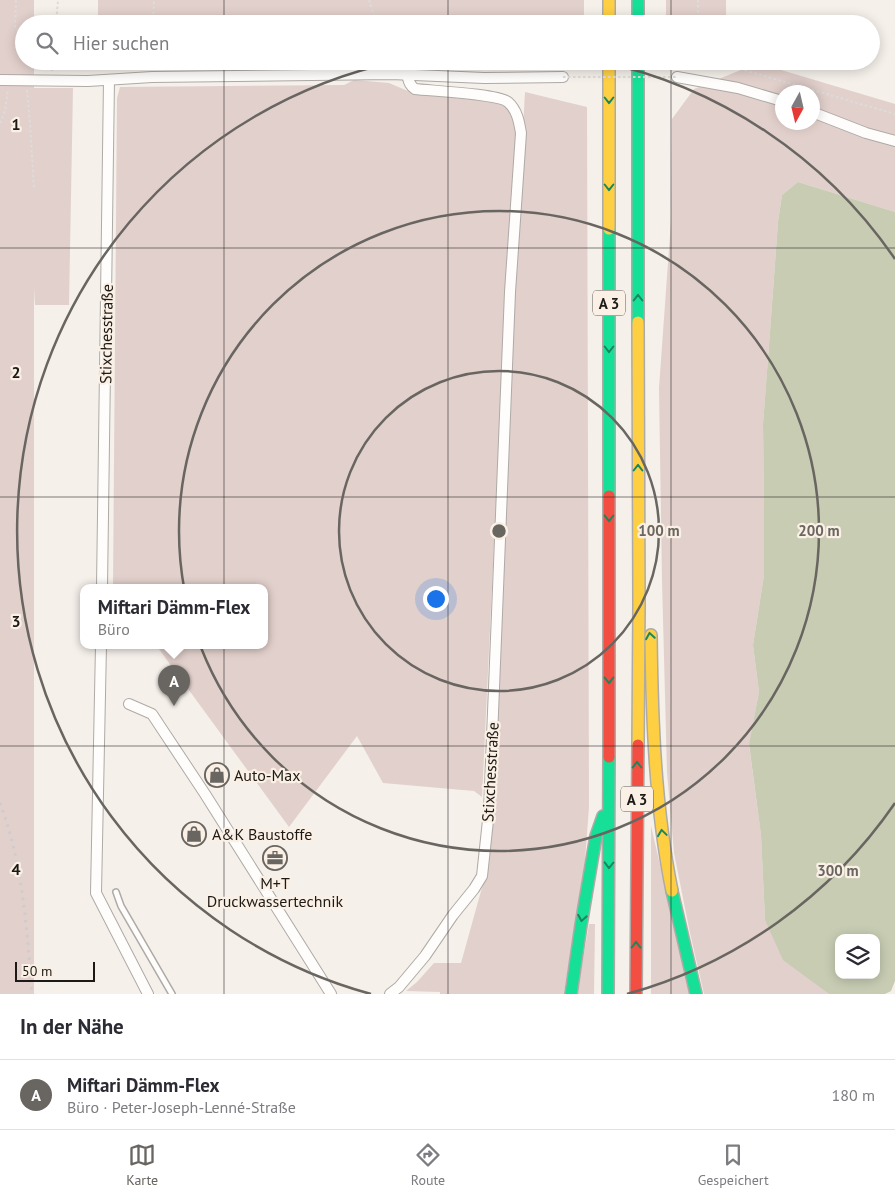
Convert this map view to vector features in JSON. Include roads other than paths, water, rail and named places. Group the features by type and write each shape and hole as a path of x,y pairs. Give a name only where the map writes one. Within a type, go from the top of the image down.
{"highway":[{"path":"609,0 609,15"},
{"path":"638,0 638,15"},
{"name":"A 3","path":"608,994 609,70"},
{"name":"A 3","path":"636,994 639,604 638,70"},
{"path":"639,604 651,635 652,729 662,837 696,994"},
{"path":"571,994 596,836 609,799"}],"street":[{"path":"4,80 110,80 152,77 391,74 484,78 563,77"},
{"name":"Stixchesstraße","path":"390,994 399,987 425,956 482,876 489,812 510,292 521,133 518,116 507,101 500,98 415,89 409,83 407,75"},
{"path":"677,77 738,88 775,99"},
{"name":"Stixchesstraße","path":"102,584 110,80"},
{"path":"820,115 866,133 895,141"},
{"path":"101,649 96,893 148,994"},
{"path":"129,704 152,714 205,794 331,994"}],"lane":[{"path":"116,892 121,906 172,994"}],"railway":[{"path":"0,803 8,826 19,873 26,922 32,994"}],"place":[{"name":"Miftari Dämm-Flex","path":"174,706"},
{"name":"Auto-Max","path":"217,775"},
{"name":"A&K Baustoffe","path":"194,834"},
{"name":"M+T Druckwassertechnik","path":"275,858"}]}
